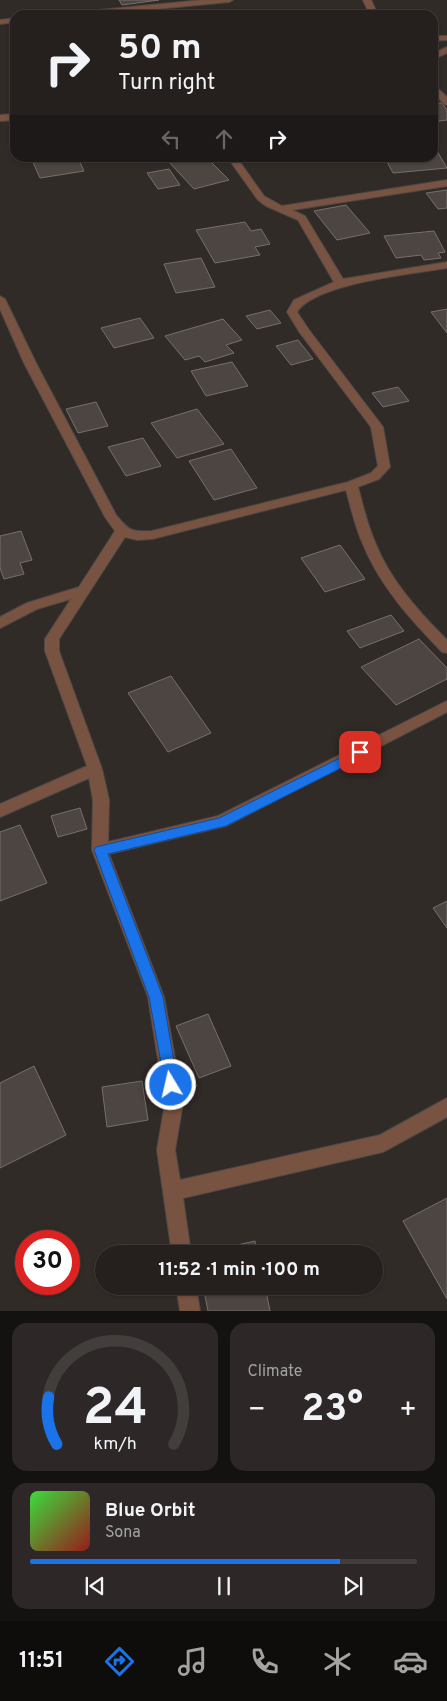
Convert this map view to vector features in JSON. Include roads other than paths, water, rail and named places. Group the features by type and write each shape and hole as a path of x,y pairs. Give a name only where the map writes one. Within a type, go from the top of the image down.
{"street":[{"path":"122,10 229,0"},
{"path":"438,92 447,102"},
{"path":"236,162 261,198 302,218 307,223 340,283"},
{"path":"282,209 447,184"},
{"path":"0,299 30,363 111,517 122,531 137,536 152,535 351,485 375,476 384,467 377,427 304,332 292,312 298,302 340,283 447,265"},
{"path":"351,485 369,544 390,583 414,616 447,648"},
{"path":"122,531 52,639 52,651 95,769 101,800 100,850 156,997 174,1103 166,1150 181,1245"},
{"path":"0,623 32,606 84,590"},
{"path":"100,850 221,822 447,706"},
{"path":"0,811 95,769"},
{"path":"173,1191 383,1142 447,1107"},
{"path":"187,1295 190,1311"}]}
